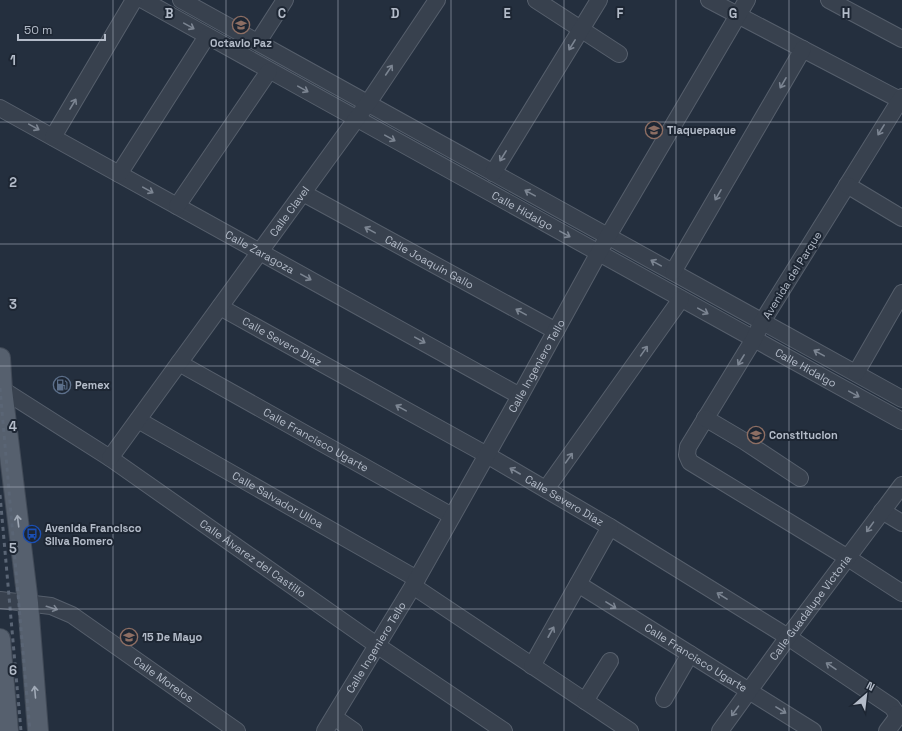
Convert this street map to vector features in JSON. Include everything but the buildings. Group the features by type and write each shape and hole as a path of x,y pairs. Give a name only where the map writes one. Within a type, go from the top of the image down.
{"main road":[{"path":"0,358 1,389 28,603 38,731"},
{"path":"0,639 8,731"}],"street":[{"path":"53,137 134,0"},
{"name":"Calle Hidalgo","path":"143,0 902,421"},
{"name":"Calle Hidalgo","path":"181,0 902,399"},
{"path":"258,42 284,0"},
{"name":"Calle Clavel","path":"110,458 368,103 437,0"},
{"path":"536,0 619,54"},
{"path":"493,173 599,0"},
{"path":"709,0 901,98"},
{"name":"Calle Ingeniero Tello","path":"325,731 415,583 608,236 747,0"},
{"path":"829,0 902,40"},
{"path":"119,174 207,36"},
{"path":"673,272 803,49"},
{"path":"177,206 269,71"},
{"name":"Avenida del Parque","path":"848,558 690,462 687,455 688,447 754,339 762,322 901,98"},
{"name":"Calle Zaragoza","path":"0,108 520,396"},
{"path":"847,185 902,218"},
{"name":"Calle Joaquín Gallo","path":"303,192 556,331"},
{"path":"856,373 902,293"},
{"path":"546,490 681,298"},
{"name":"Calle Severo Díaz","path":"220,308 487,455 610,527 788,637 892,707 899,715"},
{"name":"Calle Francisco Ugarte","path":"180,363 452,516"},
{"name":"Calle Álvarez del Castillo","path":"1,389 110,458 378,646 504,731"},
{"path":"705,418 744,441 800,478"},
{"name":"Calle Salvador Ulloa","path":"138,420 415,583 532,666 630,731"},
{"name":"Calle Guadalupe Victoria","path":"720,731 788,637 902,485"},
{"path":"882,512 902,523"},
{"path":"532,666 610,527"},
{"path":"848,558 902,594"},
{"name":"Calle Francisco Ugarte","path":"578,584 750,690 806,729"},
{"name":"Calle Morelos","path":"0,600 52,606 72,615 218,726 237,731"},
{"path":"664,699 690,654"},
{"path":"585,701 610,661"},
{"path":"887,731 899,715"},
{"path":"334,717 354,731"}],"railway":[{"path":"0,388 30,731"},
{"path":"0,495 21,731"}],"place":[{"name":"Octavio Paz","path":"241,25"},
{"name":"Tlaquepaque","path":"654,130"},
{"name":"Pemex","path":"62,385"},
{"name":"Constitucion","path":"756,435"},
{"name":"Avenida Francisco Silva Romero","path":"32,534"},
{"name":"15 De Mayo","path":"129,637"}]}
